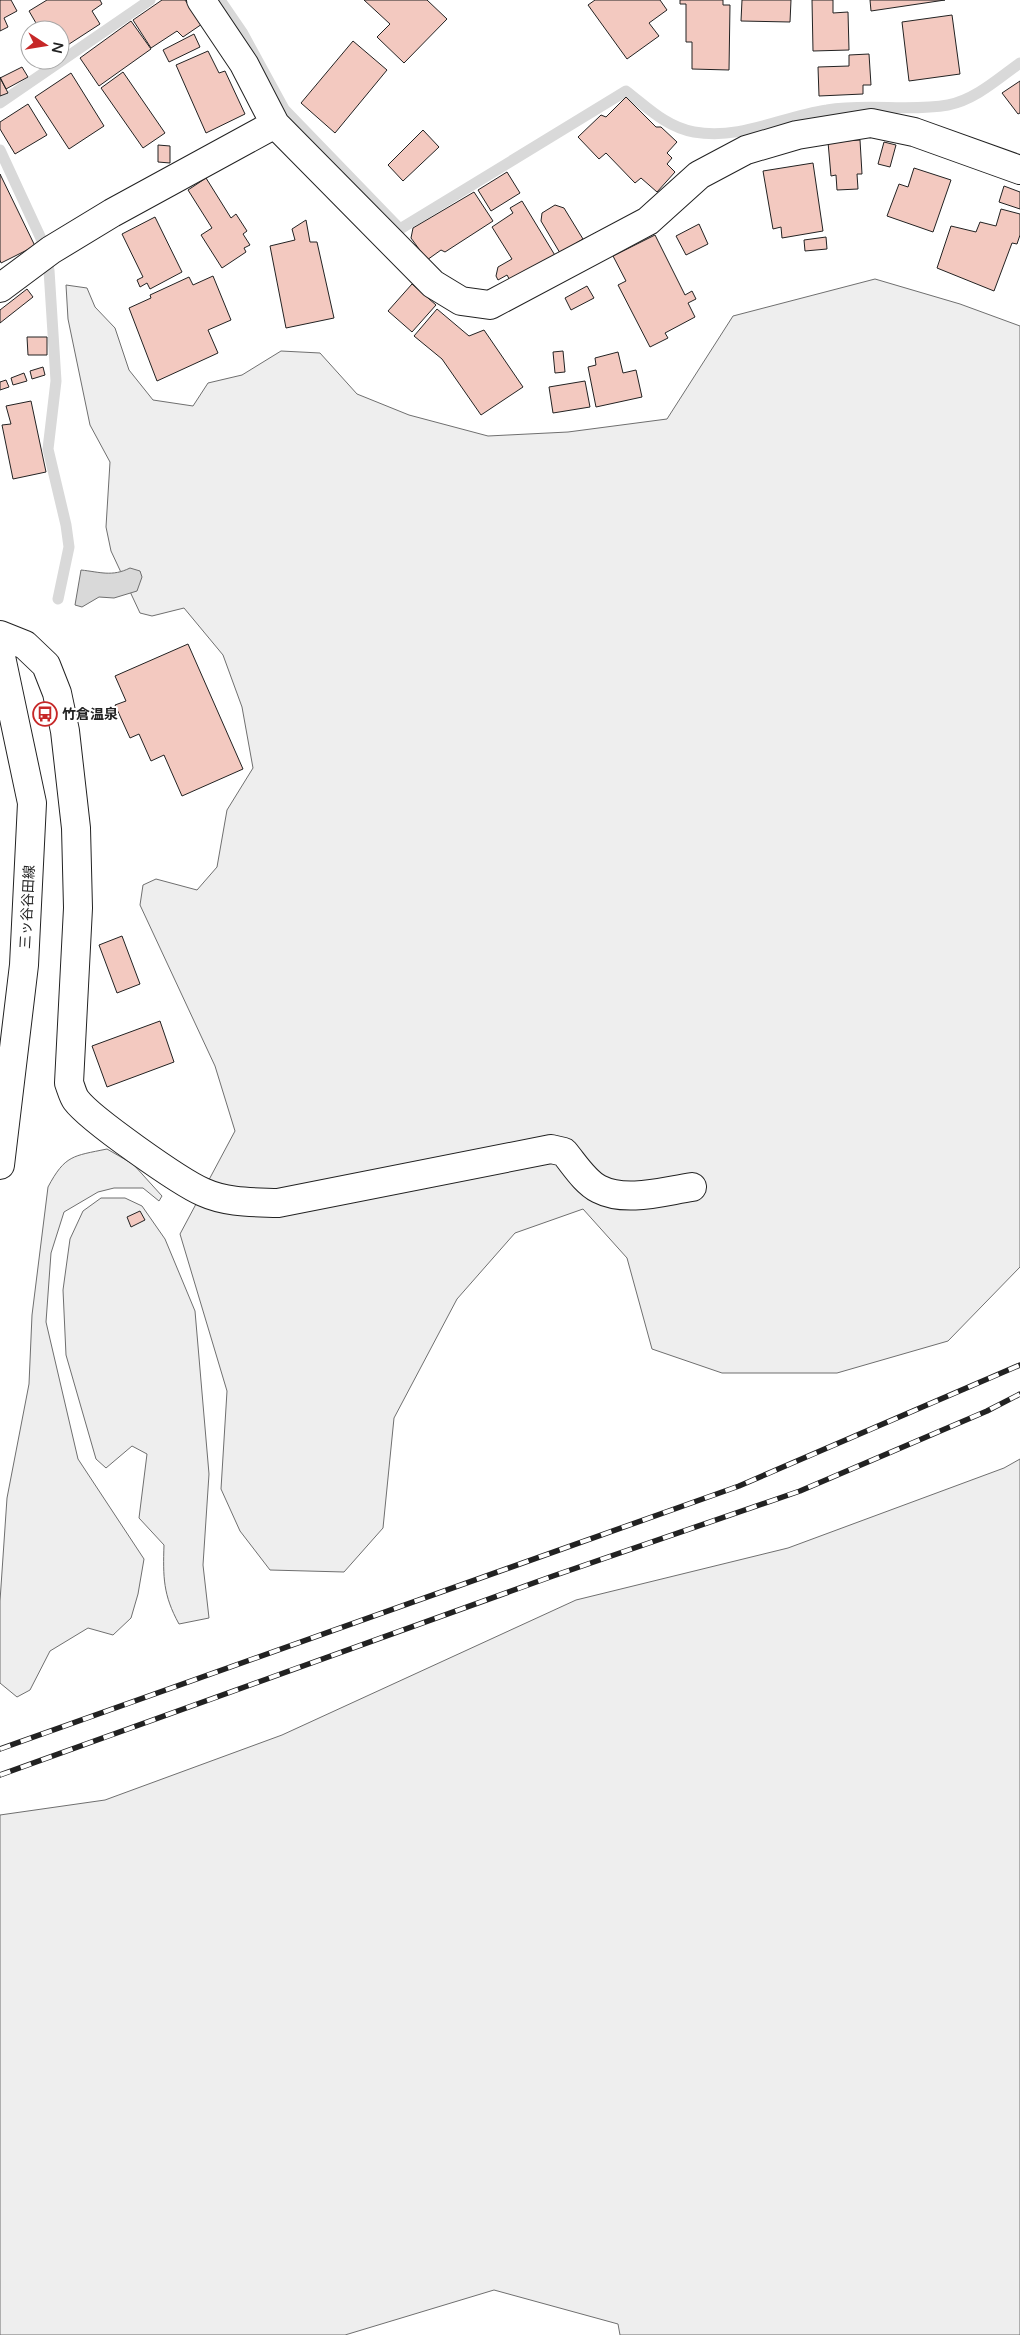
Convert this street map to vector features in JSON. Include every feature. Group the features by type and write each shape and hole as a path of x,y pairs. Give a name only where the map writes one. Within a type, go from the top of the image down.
{"street":[{"path":"201,0 244,64 275,124 433,284 461,301 490,305 648,221 699,175 746,150 797,135 871,123 914,132 1020,170"},
{"path":"0,288 51,250 112,213 275,124"},
{"path":"0,636 25,645 46,665 59,702 66,740 77,846 78,908 69,1083 76,1100 99,1121 171,1173 203,1192 236,1202 278,1203 551,1149 564,1152 579,1171 598,1189 620,1195 648,1194 692,1187"},
{"name":"三ッ谷谷田線","path":"0,652 32,803 24,965 0,1165"}],"shaded area":[{"path":"875,279 960,304 1020,326 1020,1267 948,1341 837,1373 722,1373 652,1349 627,1258 583,1209 515,1233 457,1299 394,1418 383,1528 344,1572 270,1570 240,1531 221,1489 227,1391 180,1234 235,1131 215,1066 140,905 143,885 156,879 197,890 217,867 227,810 253,768 242,707 223,655 184,608 152,616 140,613 111,551 106,527 110,462 90,425 68,319 66,285 87,288 95,307 115,328 129,370 153,400 193,406 208,383 242,375 281,351 320,353 357,394 409,415 488,436 568,432 667,419 733,316"},
{"path":"130,568 140,571 142,577 137,591 114,598 99,597 82,607 75,605 81,570 112,573"},
{"path":"107,1149 133,1164 162,1196 159,1201 143,1188 114,1188 98,1192 64,1212 51,1253 46,1322 78,1459 144,1559 138,1594 131,1618 113,1635 88,1628 50,1651 30,1690 17,1697 0,1683 0,1601 7,1498 29,1384 32,1315 48,1187 54,1176 71,1159 86,1153"},
{"path":"101,1198 125,1198 142,1206 165,1239 195,1311 209,1474 203,1565 209,1618 179,1624 170,1604 165,1586 164,1545 139,1518 147,1454 132,1446 106,1468 96,1459 66,1355 63,1290 70,1239 83,1211"},
{"path":"1020,1459 1020,2335 620,2335 618,2324 494,2290 345,2335 0,2335 0,1815 105,1800 282,1735 576,1600 788,1548 1004,1468"}],"building":[{"path":"0,0 11,0 17,11 4,18 8,27 0,31"},
{"path":"47,0 100,0 102,4 92,11 100,24 70,44 70,20 34,20 29,11"},
{"path":"162,0 185,0 202,24 183,37 177,31 151,48 133,20"},
{"path":"364,0 427,0 447,19 404,63 377,37 390,24"},
{"path":"595,0 660,0 667,10 649,23 659,36 627,59 588,5"},
{"path":"680,0 723,0 723,5 730,5 729,70 692,69 692,42 686,42 686,4 680,4"},
{"path":"742,0 791,0 790,22 741,21"},
{"path":"812,0 833,0 833,13 848,12 849,50 813,51"},
{"path":"870,0 945,0 871,11"},
{"path":"952,15 960,74 909,81 902,22"},
{"path":"131,21 151,49 99,86 80,58"},
{"path":"194,34 200,47 169,62 163,50"},
{"path":"353,41 387,70 335,133 301,103"},
{"path":"208,51 219,73 225,71 245,114 206,133 176,65"},
{"path":"869,54 871,85 863,85 863,94 819,96 818,67 849,66 849,55"},
{"path":"20,68 20,70 24,70 28,77 6,89 0,78"},
{"path":"123,72 165,133 143,148 101,88"},
{"path":"71,73 104,126 69,149 35,97"},
{"path":"0,77 8,93 0,96"},
{"path":"1020,81 1020,113 1018,114 1002,93"},
{"path":"626,97 656,127 661,127 677,142 667,153 672,158 667,164 675,172 657,192 641,178 635,183 606,153 599,159 578,137 601,115 606,117"},
{"path":"28,104 47,135 15,154 0,129 0,122"},
{"path":"423,130 439,147 403,181 388,165"},
{"path":"860,140 862,174 857,174 858,189 837,190 836,175 831,176 828,142"},
{"path":"884,142 896,145 890,167 878,164"},
{"path":"158,145 170,146 170,163 158,162"},
{"path":"813,163 823,231 782,238 781,227 773,229 763,171"},
{"path":"914,168 951,180 933,232 887,216 899,184 908,187"},
{"path":"507,172 520,193 491,211 478,190"},
{"path":"0,174 35,246 1,263 0,260"},
{"path":"206,178 231,218 236,214 247,231 243,234 250,245 244,248 246,252 222,268 201,235 212,228 188,190"},
{"path":"1004,186 1020,192 1020,209 999,202"},
{"path":"474,192 493,221 445,252 441,250 427,260 411,238 413,228"},
{"path":"522,201 556,257 512,284 507,275 498,280 496,276 498,267 512,259 492,227 513,213 510,208"},
{"path":"555,205 564,208 583,239 560,253 541,221 542,213"},
{"path":"1001,209 1020,214 1020,235 1017,244 1012,243 994,291 937,268 951,226 976,232 980,222 996,226"},
{"path":"155,217 182,272 150,289 147,283 140,287 137,280 143,277 122,234"},
{"path":"306,220 310,242 317,242 334,318 286,328 270,246 295,240 292,229"},
{"path":"699,224 708,244 686,255 676,236"},
{"path":"655,235 685,295 692,291 696,299 688,303 695,317 665,333 668,338 650,347 618,285 626,281 613,256"},
{"path":"826,237 827,249 805,251 804,240"},
{"path":"213,276 231,320 208,330 218,353 157,381 129,308 151,298 150,295 189,277 193,285"},
{"path":"412,284 436,305 412,332 388,311"},
{"path":"587,286 594,298 571,310 565,298"},
{"path":"27,289 33,297 0,323 0,310"},
{"path":"437,309 469,336 484,330 523,387 481,415 442,359 414,336"},
{"path":"27,337 47,337 47,355 28,355"},
{"path":"563,351 565,372 555,373 553,352"},
{"path":"618,352 623,373 636,370 642,397 596,407 588,367 596,365 595,358"},
{"path":"43,367 45,375 32,379 30,371"},
{"path":"24,373 27,381 13,385 11,378"},
{"path":"6,380 9,387 0,390 0,382"},
{"path":"585,381 590,407 553,413 549,387"},
{"path":"31,401 46,472 13,479 2,425 11,424 6,406"},
{"path":"188,644 243,769 182,796 164,755 151,761 139,734 130,738 115,705 126,701 115,676"},
{"path":"122,936 140,984 117,993 99,945"},
{"path":"160,1021 174,1062 107,1087 92,1046"},
{"path":"140,1211 145,1220 131,1227 127,1217"}],"waterway":[{"path":"0,103 150,0"},
{"path":"220,0 242,32 284,109 400,229 626,91 657,116 675,126 694,132 728,133 761,127 810,113 842,108 918,108 948,105 977,93 1020,63"},
{"path":"0,150 44,245"},
{"path":"49,270 56,381 48,449 66,525 69,547 58,599"}],"railway":[{"path":"0,1749 739,1486 1020,1365"},
{"path":"0,1775 553,1576 800,1491 987,1411 1020,1394"}],"place":[{"name":"竹倉温泉","path":"45,714"}]}
